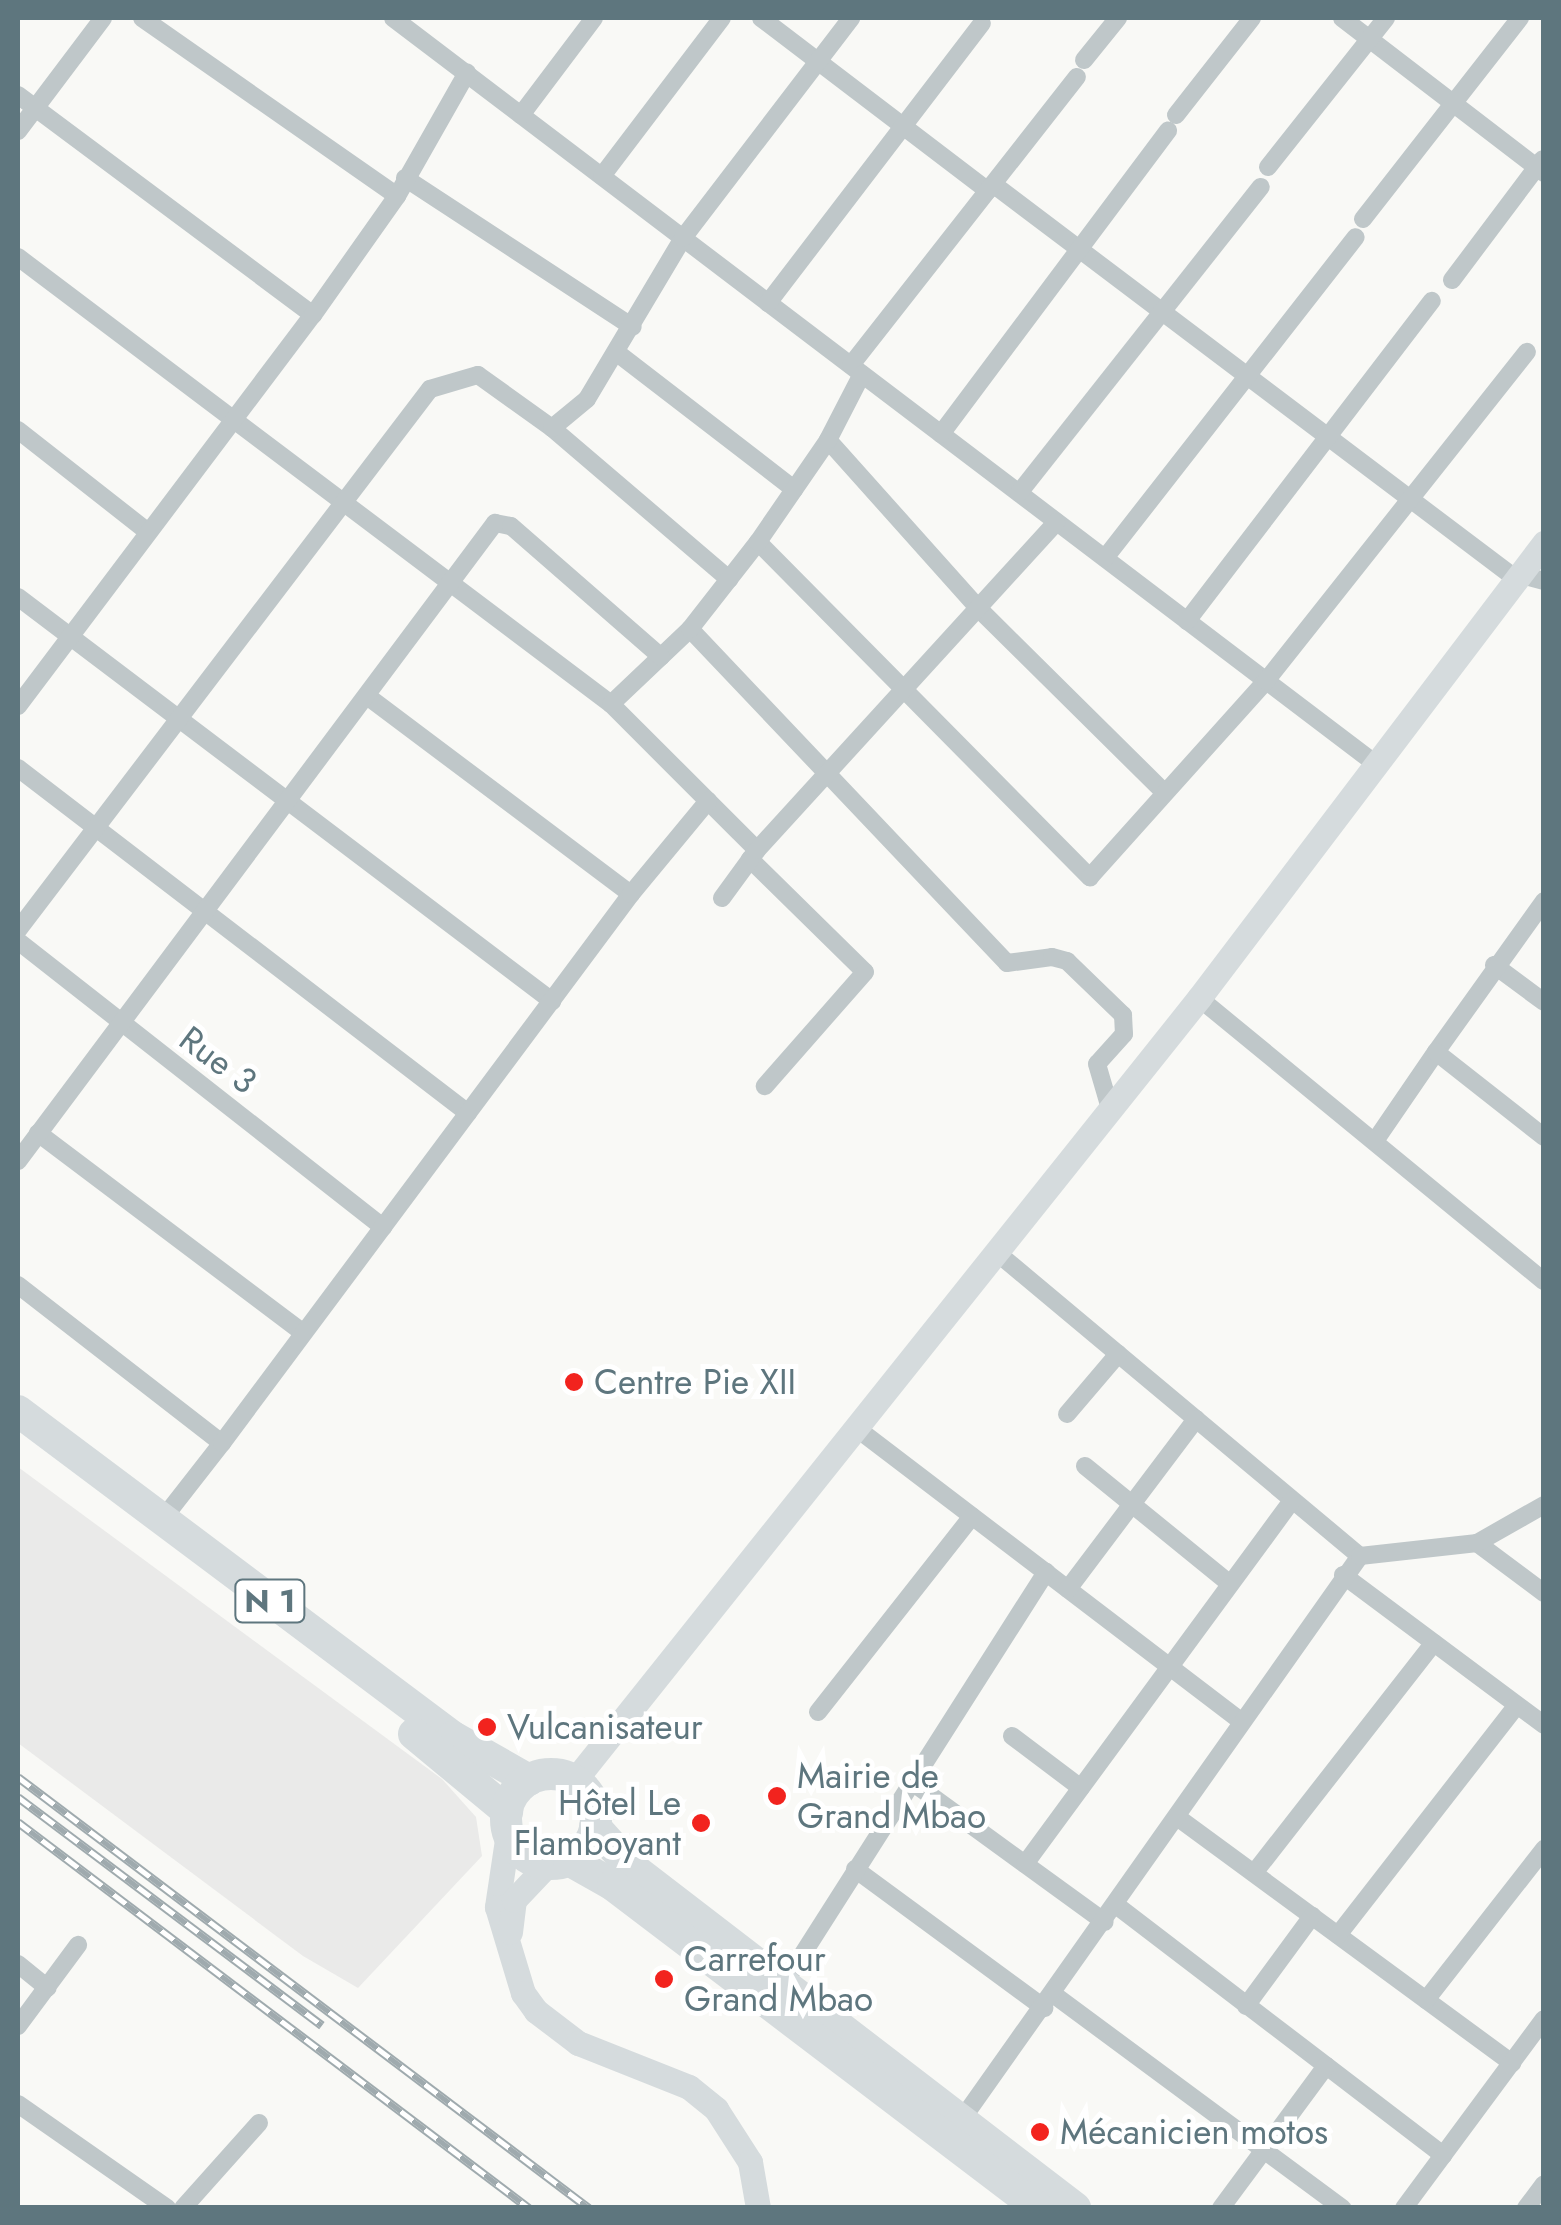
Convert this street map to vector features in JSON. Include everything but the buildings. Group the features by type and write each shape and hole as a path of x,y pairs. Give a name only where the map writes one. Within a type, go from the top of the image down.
{"highway":[{"name":"N 1","path":"18,1412 453,1736 529,1780 554,1774 574,1781"},
{"name":"N 1","path":"18,1438 438,1750 507,1822 523,1854 559,1862 613,1885 1038,2208"},
{"path":"507,1822 529,1780"},
{"path":"574,1781 594,1805 595,1827 631,1866 1075,2208"},
{"path":"559,1862 595,1827"}],"street":[{"path":"18,131 103,18"},
{"path":"142,18 397,196"},
{"path":"393,18 1377,765"},
{"path":"521,115 594,18"},
{"path":"602,176 722,18"},
{"path":"761,18 903,126 1080,249 1517,576 1544,581"},
{"path":"552,428 588,399 683,238 852,18"},
{"path":"611,704 690,629 758,542 828,440 856,370 1118,18"},
{"path":"941,434 1252,18"},
{"path":"1342,18 1541,167 1452,280"},
{"path":"1268,167 1386,18"},
{"path":"1105,558 1520,18"},
{"path":"768,303 982,22"},
{"path":"18,706 313,315 397,196 467,74"},
{"path":"18,95 313,315"},
{"path":"405,178 632,327"},
{"path":"1019,493 1260,187"},
{"path":"18,256 611,704 708,801 866,972 765,1086"},
{"path":"1187,621 1324,434 1432,301"},
{"path":"616,352 794,490"},
{"path":"758,542 1090,877 1163,791 1266,681 1527,352"},
{"path":"18,930 430,389 450,379 478,374 552,428 730,579"},
{"path":"18,430 148,532"},
{"path":"828,440 978,608 1163,791"},
{"path":"18,1161 496,523 505,522 661,657"},
{"path":"722,898 754,854 1056,522"},
{"path":"574,1781 1109,1104 1199,998 1544,543"},
{"path":"18,597 178,722 552,1001"},
{"path":"690,629 1007,964 1052,957 1067,961 1123,1015 1124,1034 1097,1064 1109,1104"},
{"path":"367,696 631,894"},
{"path":"18,768 468,1113"},
{"path":"161,1521 631,894 708,801"},
{"path":"1376,1140 1494,965 1544,901"},
{"name":"Rue 3","path":"18,942 120,1026 383,1226"},
{"path":"1494,965 1544,1002"},
{"path":"1199,998 1544,1281"},
{"path":"1436,1052 1542,1133"},
{"path":"38,1133 303,1333"},
{"path":"995,1251 1360,1556"},
{"path":"18,1285 222,1443"},
{"path":"1067,1414 1118,1354"},
{"path":"1068,1589 1196,1419"},
{"path":"854,1427 1240,1720"},
{"path":"1084,1466 1230,1584"},
{"path":"1025,1864 1292,1500"},
{"path":"960,2122 1105,1922 1240,1720 1360,1556 1477,1544 1544,1505"},
{"path":"818,1712 972,1516"},
{"path":"1477,1544 1544,1593"},
{"path":"783,1984 1046,1572"},
{"path":"1343,1575 1544,1725"},
{"path":"1254,1874 1434,1643"},
{"path":"1338,1935 1517,1705"},
{"path":"1012,1736 1080,1788"},
{"path":"912,1782 1105,1922"},
{"path":"1177,1817 1512,2063"},
{"path":"507,1822 497,1907 523,1993 550,2024 578,2043 689,2087 716,2109 750,2162 758,2208"},
{"path":"1426,2000 1544,1849"},
{"path":"509,1952 514,1900 559,1862"},
{"path":"855,1869 1265,2150 1342,2208"},
{"path":"1116,1904 1443,2156"},
{"path":"1246,2006 1312,1916"},
{"path":"18,2026 78,1945"},
{"path":"18,1964 48,1988"},
{"path":"1404,2208 1544,2019"},
{"path":"1220,2208 1326,2066"},
{"path":"18,2104 167,2208"},
{"path":"183,2208 259,2123"},
{"path":"1526,2208 1544,2184"}],"shaded area":[{"path":"18,1467 442,1779 476,1817 482,1856 358,1988 303,1956 18,1743"}],"railway":[{"path":"18,1777 589,2208"},
{"path":"18,1797 322,2025"},
{"path":"18,1822 529,2208"}],"place":[{"name":"Centre Pie XII","path":"574,1382"},
{"name":"Vulcanisateur","path":"487,1727"},
{"name":"Mairie de Grand Mbao","path":"777,1796"},
{"name":"Hôtel Le Flamboyant","path":"701,1823"},
{"name":"Carrefour Grand Mbao","path":"664,1979"},
{"name":"Mécanicien motos","path":"1040,2132"}]}
